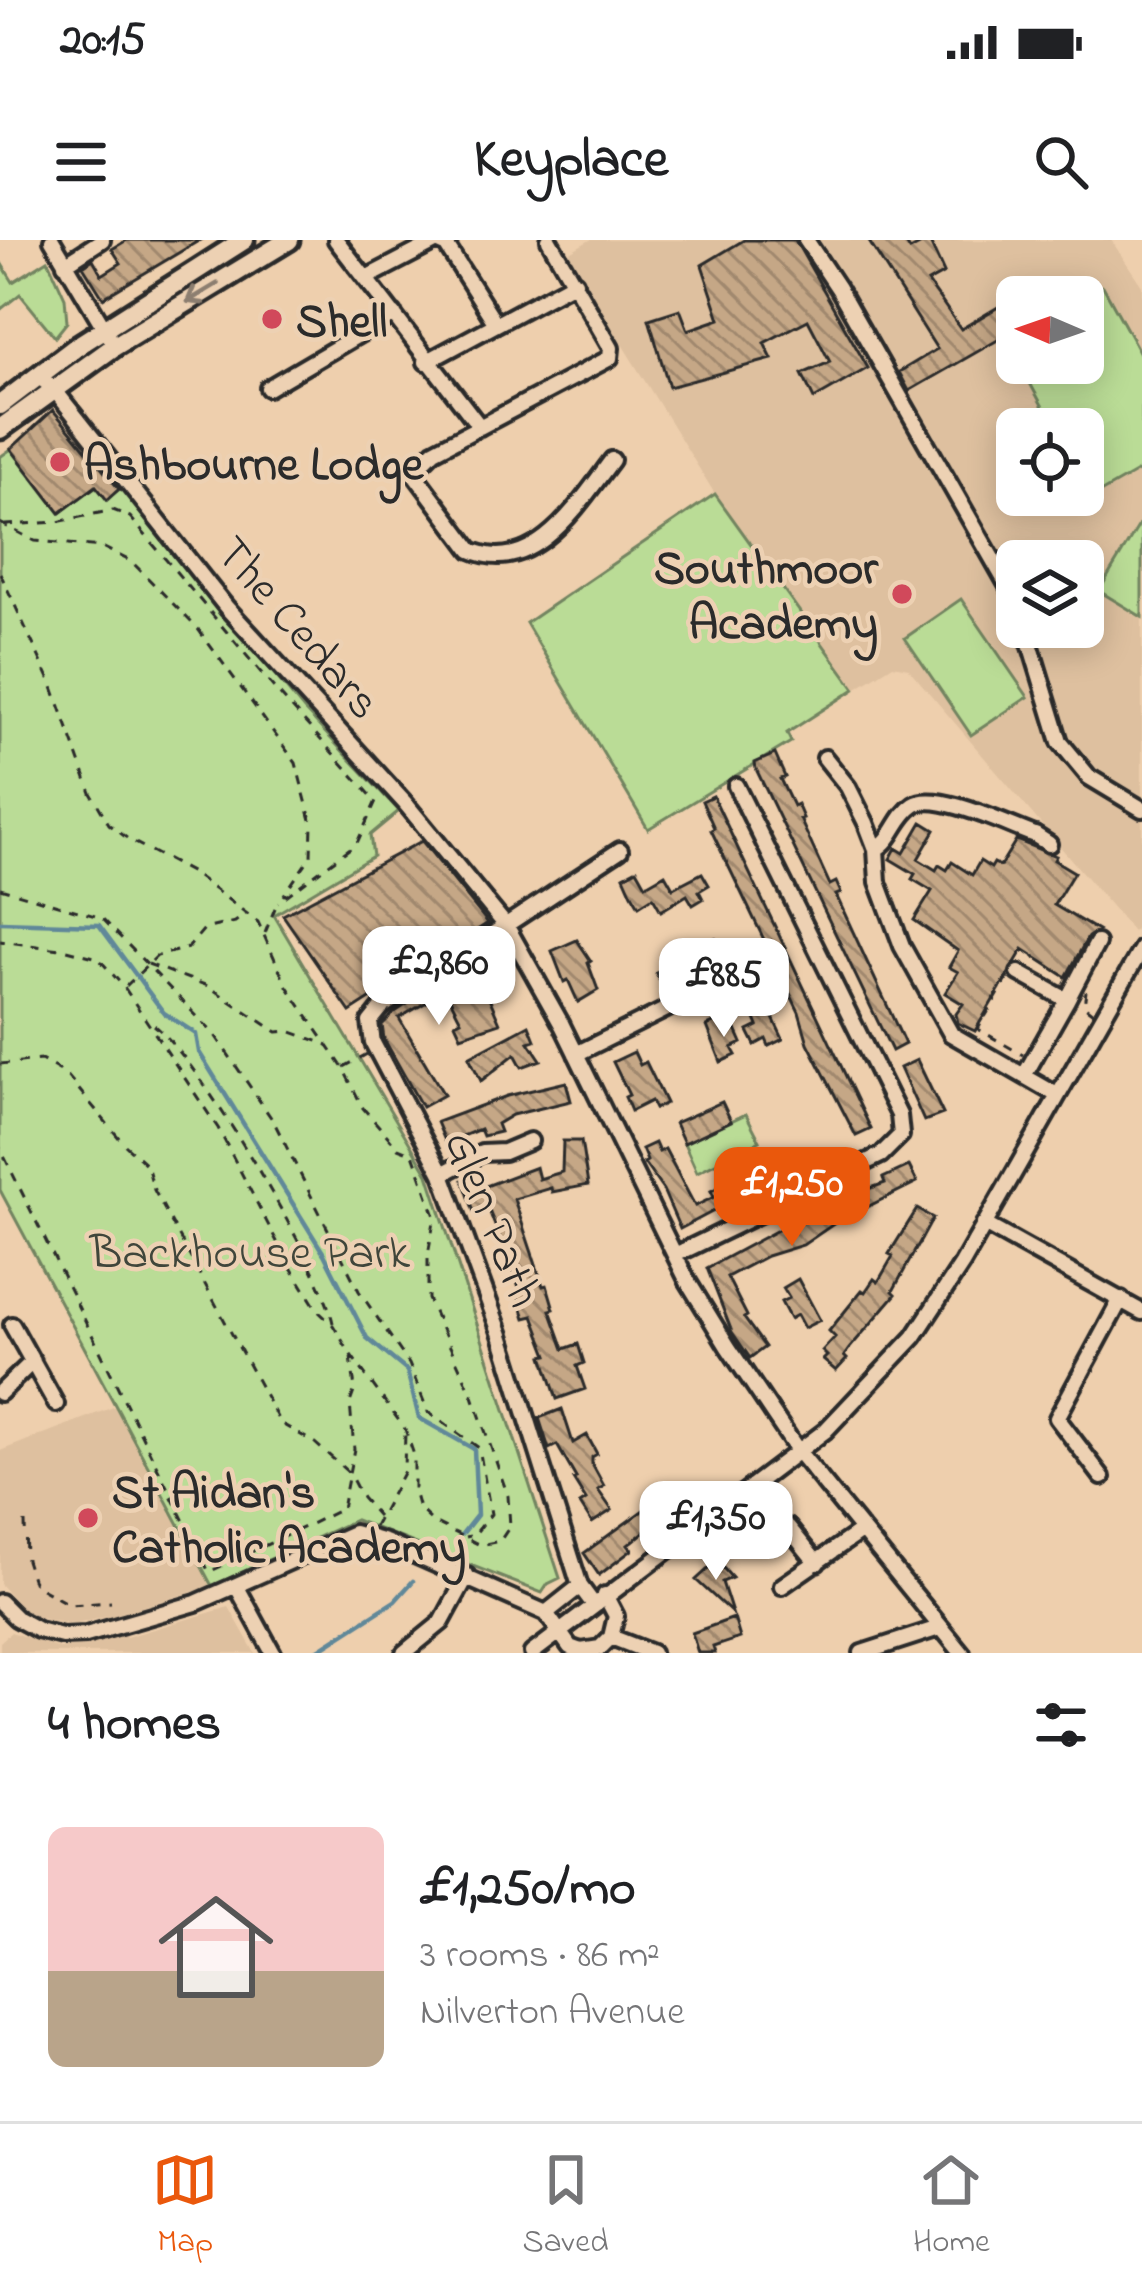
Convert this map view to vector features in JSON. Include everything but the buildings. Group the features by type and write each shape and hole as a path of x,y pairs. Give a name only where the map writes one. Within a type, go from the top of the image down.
{"main road":[{"path":"0,405 45,382 244,240"},
{"path":"110,337 289,240"},
{"path":"0,429 45,382"}],"street":[{"path":"52,240 110,337"},
{"path":"65,264 102,240"},
{"path":"336,240 480,427"},
{"path":"549,240 611,348 610,358 434,451 413,472 471,550 498,556 520,553 562,523 611,460"},
{"path":"806,240 996,565"},
{"path":"366,278 436,241 446,245 496,325"},
{"path":"426,362 574,282"},
{"path":"268,388 394,314"},
{"name":"The Cedars","path":"45,382 227,608 406,803 507,927 675,1255 728,1347 798,1451 962,1653"},
{"path":"1031,648 1060,742 1089,777 1142,809"},
{"path":"826,758 848,787 876,849 878,882 902,946 951,1034 1058,1095"},
{"path":"675,1255 881,1155 901,1135 899,1115 736,786"},
{"path":"876,849 887,843 916,803 933,799 1035,835 1048,844"},
{"path":"376,1048 370,1022 382,1006 620,850"},
{"path":"1024,1076 1097,944"},
{"path":"532,1653 825,1431 914,1337 1142,948"},
{"path":"1014,972 1067,1000"},
{"path":"576,1054 703,991"},
{"name":"Glen Path","path":"376,1048 442,1174 501,1335 580,1586 600,1600"},
{"path":"442,1174 482,1153 504,1152 530,1142"},
{"path":"984,1224 1142,1312"},
{"path":"1102,1477 1057,1418 1121,1299"},
{"path":"12,1325 56,1403"},
{"path":"0,1394 33,1361"},
{"path":"788,1526 817,1563"},
{"path":"782,1586 861,1531"},
{"path":"0,1601 16,1618 38,1630 74,1636 196,1603 354,1533 467,1576 546,1613 570,1647 581,1651 600,1648 610,1637 616,1616 600,1600"},
{"path":"404,1653 442,1622 467,1576"},
{"path":"546,1613 580,1586"},
{"path":"237,1587 273,1653"},
{"path":"862,1653 939,1628"},
{"path":"610,1637 652,1653"}],"path":[{"path":"2,524 57,522 112,510 130,517 376,801 357,843 278,902"},
{"path":"2,524 35,541 102,547 132,562 198,629 296,763 312,824 311,856 278,902 265,935"},
{"path":"0,572 109,824 194,874 259,922 287,986 343,1068 363,1108 398,1148 412,1154 435,1216 428,1255 428,1299 473,1396 508,1496 510,1526 500,1541 480,1545 419,1509 413,1491 414,1455 405,1429 308,1294 218,1128 127,986 98,958 0,941"},
{"path":"79,757 88,754"},
{"path":"0,888 102,918 215,1035 274,1122 359,1291 409,1364 428,1412 479,1448 491,1514 474,1534 463,1538"},
{"path":"127,986 157,956 188,948 204,929 235,922 247,913"},
{"path":"147,964 208,986 277,1032 289,1030 328,1045"},
{"path":"1014,972 978,1029 1032,1060"},
{"path":"1081,974 1086,980 1084,1006 1103,1015"},
{"path":"149,1021 171,1038 237,1136 314,1269 333,1324"},
{"path":"343,1068 376,1048"},
{"path":"0,1064 40,1060 66,1074 124,1145 148,1165 154,1190 280,1423 315,1443 349,1473 378,1516"},
{"path":"0,1148 209,1572 342,1509 355,1449 351,1355"},
{"path":"372,1538 378,1516 404,1471 405,1429"},
{"path":"26,1522 26,1560 34,1585 70,1605 111,1602"}],"shaded area":[{"name":"Southmoor Academy","path":"590,240 1111,240 1142,286 1142,917 1133,932 908,668 893,665 855,689 715,494 566,254"},
{"name":"St Aidan's Catholic Academy","path":"116,1406 212,1586 121,1613 126,1637 229,1607 255,1653 0,1653 0,1642 11,1632 60,1649 112,1638 106,1617 76,1624 50,1621 26,1613 0,1584 0,1451"}],"green space":[{"path":"48,260 65,298 67,322 55,337 20,294 0,310 0,261 13,282"},
{"path":"1104,288 1142,357 1142,469 1104,491 1104,408 1044,408 1030,384 1104,384"},
{"name":"Backhouse Park","path":"11,449 60,513 96,486 107,499 121,488 304,710 399,811 370,835 373,856 274,915 428,1174 560,1578 542,1593 355,1520 212,1586 0,1190 0,457"},
{"path":"715,494 855,689 787,733 791,742 648,829 526,623"},
{"path":"1142,520 1142,617 1104,594 1104,583"},
{"path":"961,599 1028,697 971,735 905,638"},
{"path":"746,1114 760,1141 697,1172 684,1143"}],"waterway":[{"path":"0,922 99,925 164,1013 196,1034 199,1052 324,1254 367,1338 407,1371 419,1418 474,1449 477,1515 462,1534"},
{"path":"314,1653 395,1601 413,1581"}],"place":[{"name":"Shell","path":"272,319"},
{"name":"Ashbourne Lodge","path":"60,462"},
{"name":"Southmoor Academy","path":"902,594"},
{"name":"St Aidan's Catholic Academy","path":"88,1518"}]}
